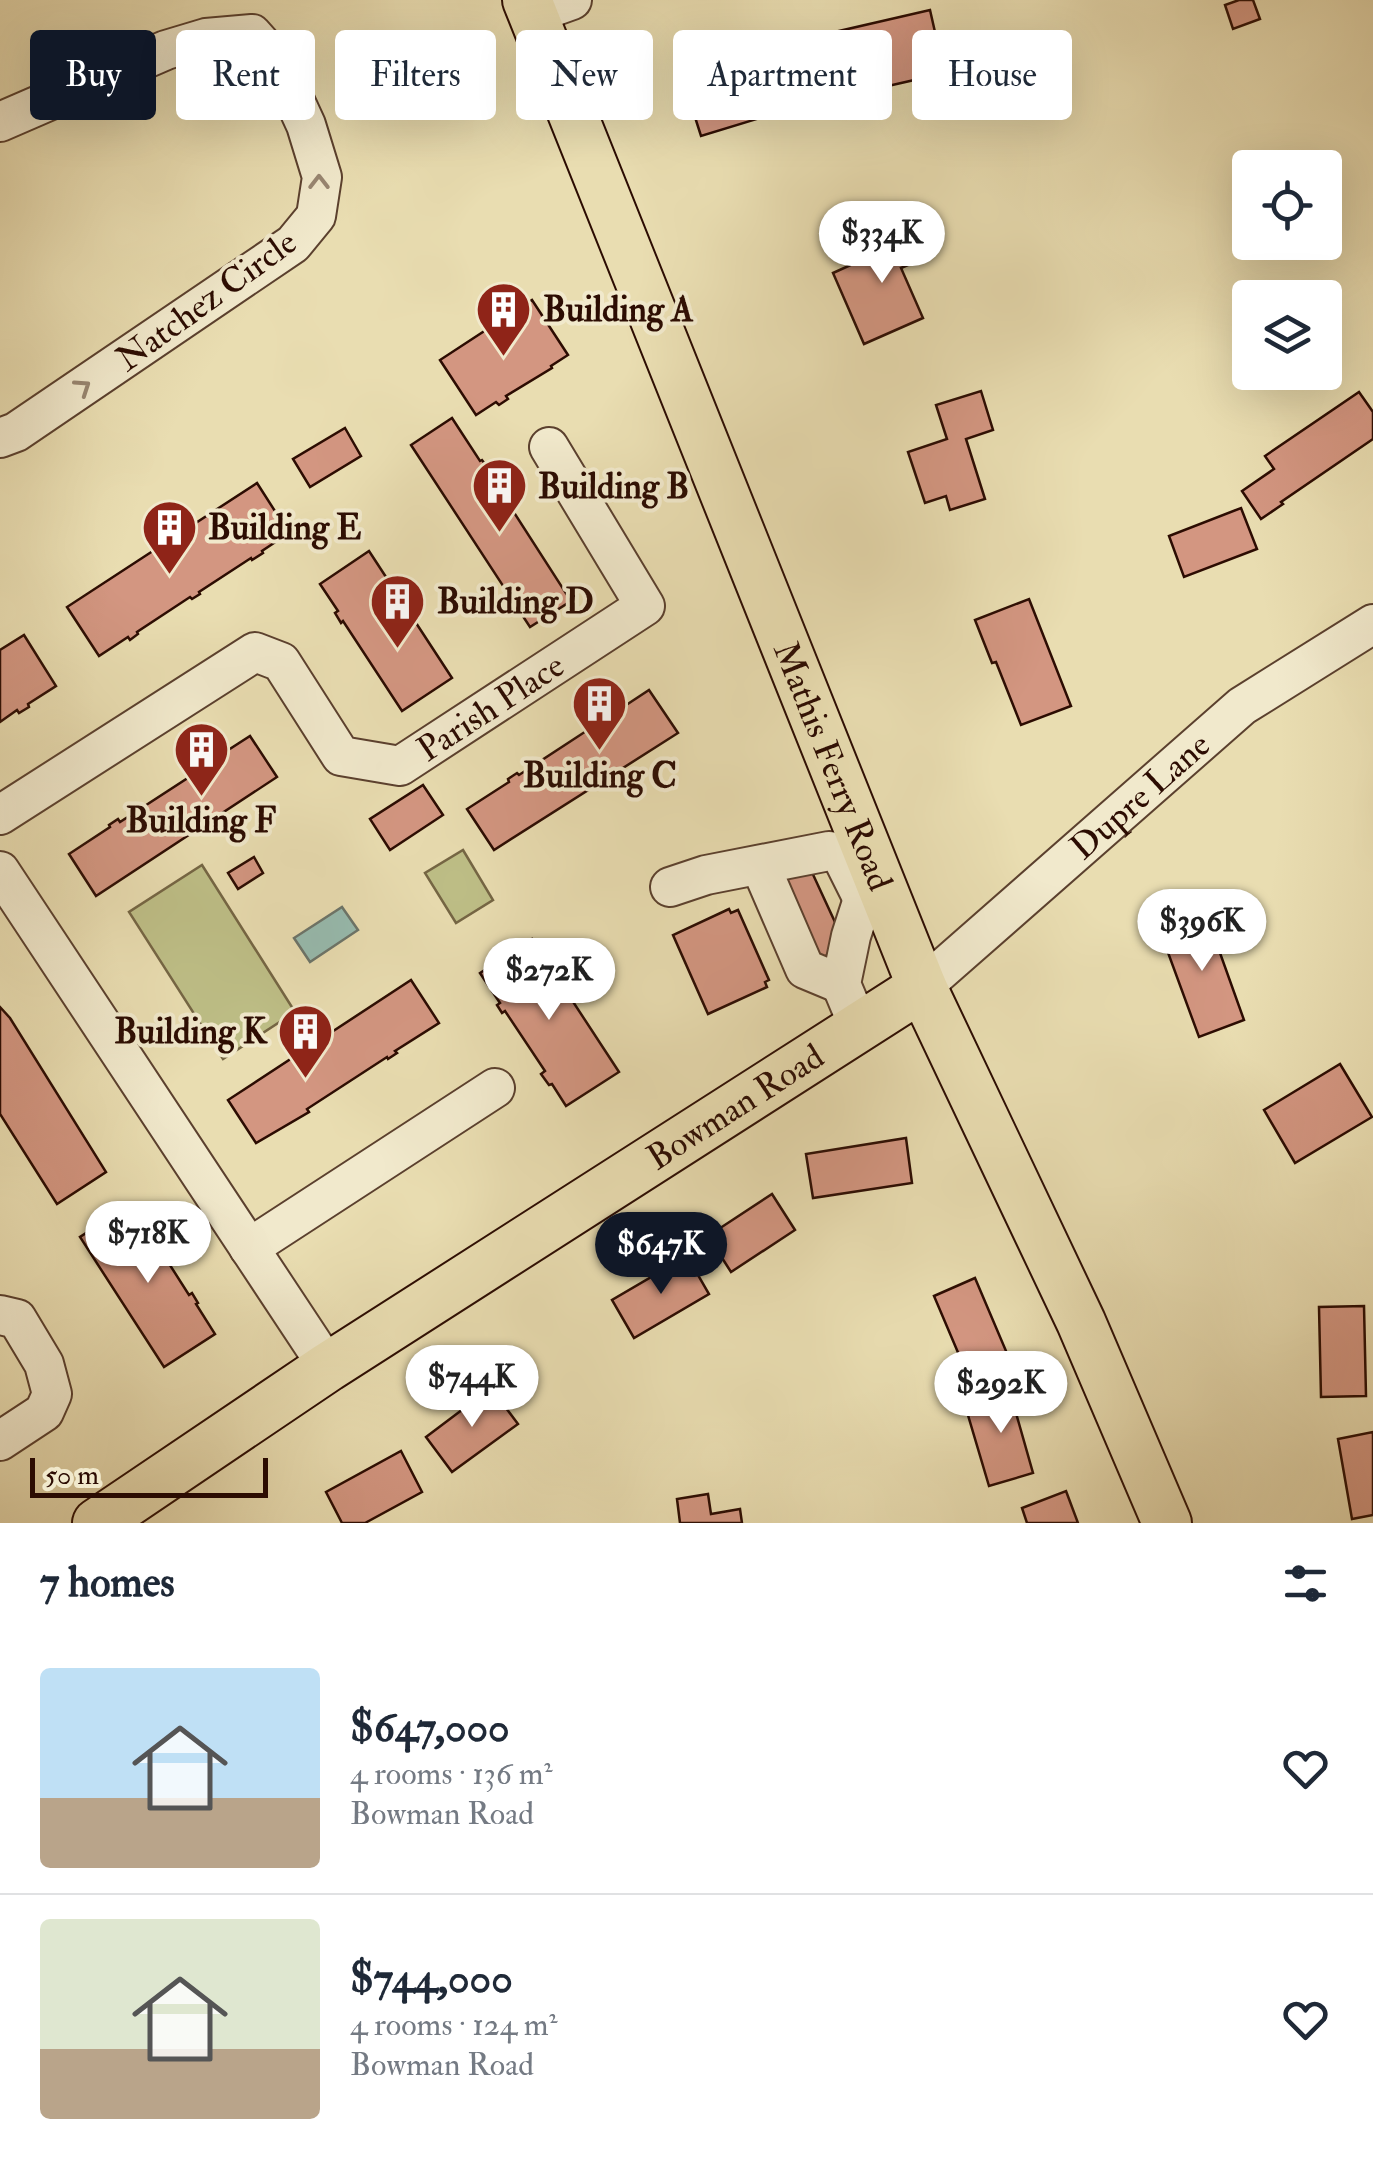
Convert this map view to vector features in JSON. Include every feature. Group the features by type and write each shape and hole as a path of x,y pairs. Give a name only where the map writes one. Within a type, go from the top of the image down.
{"main road":[{"name":"Mathis Ferry Road","path":"544,4 874,897 922,987 1080,1322 1167,1523"},
{"name":"Bowman Road","path":"97,1523 328,1367 922,987"}],"street":[{"name":"Natchez Circle","path":"0,122 166,50 206,38 252,34 278,62 306,124 322,177 316,216 293,244 16,432 0,438"},
{"name":"Parish Place","path":"0,816 255,652 282,662 341,756 400,766 645,606 549,447"},
{"name":"Dupre Lane","path":"922,987 1242,706 1373,624"},
{"path":"670,887 829,851 840,853 874,897 851,936 841,984 859,1027"},
{"path":"760,865 805,970 841,984"},
{"path":"0,871 328,1367"},
{"path":"250,1248 495,1088"},
{"path":"0,1315 17,1319 44,1364 52,1394 44,1412 0,1442"}],"green space":[{"path":"463,850 493,900 456,923 425,873"},
{"path":"202,865 295,1012 223,1059 129,912"}],"water":[{"path":"342,907 358,930 310,962 294,938"}],"building":[{"path":"1253,0 1260,19 1233,29 1225,5"},
{"path":"930,10 935,30 912,30 912,81 892,85 892,30 843,30"},
{"path":"696,120 753,120 701,136"},
{"path":"907,220 924,258 901,268 923,318 864,344 833,273 886,249 879,233"},
{"name":"Building A","path":"532,300 568,355 506,396 508,399 499,405 496,402 476,415 440,360"},
{"path":"981,391 993,430 966,439 985,499 950,510 946,496 925,503 908,452 947,439 936,405"},
{"path":"1359,392 1373,412 1373,439 1261,519 1242,491 1274,469 1265,456"},
{"name":"Building B","path":"452,418 571,601 530,627 411,445"},
{"path":"345,428 361,456 310,487 293,459"},
{"name":"Building E","path":"257,483 289,533 130,640 128,637 99,656 67,607"},
{"path":"1241,508 1257,549 1184,577 1169,536"},
{"name":"Building D","path":"369,551 452,678 402,711 341,623 335,613 338,611 320,584"},
{"path":"1029,599 1071,706 1021,725 975,620"},
{"path":"24,635 56,686 29,707 0,722 0,650"},
{"name":"Building C","path":"649,690 678,733 494,850 467,809 597,724 595,721 608,717"},
{"name":"Building F","path":"250,736 277,777 96,896 69,854 118,819 120,822 200,770 197,767 206,761"},
{"path":"423,785 443,815 390,850 370,819"},
{"path":"254,857 263,873 238,889 228,873"},
{"path":"810,868 846,946 813,962 776,883"},
{"path":"729,909 731,913 738,910 769,980 765,982 767,987 708,1014 673,935"},
{"path":"1205,911 1244,1020 1199,1037 1159,928"},
{"path":"532,939 619,1072 566,1106 541,1074 545,1071 505,1011 502,1013 497,1005 500,1003 480,973"},
{"name":"Building K","path":"411,980 439,1023 307,1109 309,1112 256,1143 228,1100"},
{"path":"0,1007 106,1172 57,1204 0,1114"},
{"path":"1340,1064 1372,1117 1295,1163 1264,1110"},
{"path":"906,1138 912,1183 813,1198 806,1154"},
{"path":"772,1194 795,1230 731,1272 708,1236"},
{"path":"130,1205 156,1239 189,1295 192,1293 215,1334 164,1367 80,1237"},
{"path":"687,1256 709,1294 634,1338 612,1300"},
{"path":"975,1278 1009,1358 968,1376 934,1296"},
{"path":"1364,1306 1366,1396 1321,1397 1319,1307"},
{"path":"491,1388 518,1424 452,1472 426,1437"},
{"path":"1022,1388 1029,1409 1016,1413 1033,1473 989,1486 965,1405"},
{"path":"1373,1432 1373,1515 1352,1519 1338,1439"},
{"path":"401,1451 422,1492 365,1523 342,1523 326,1492"},
{"path":"1066,1491 1078,1523 1027,1523 1022,1508"},
{"path":"708,1494 711,1514 740,1509 742,1523 680,1523 677,1499"}],"place":[{"name":"Building A","path":"504,358"},
{"name":"Building B","path":"499,535"},
{"name":"Building E","path":"169,576"},
{"name":"Building D","path":"398,650"},
{"name":"Building C","path":"600,753"},
{"name":"Building F","path":"201,798"},
{"name":"Building K","path":"306,1080"}]}
